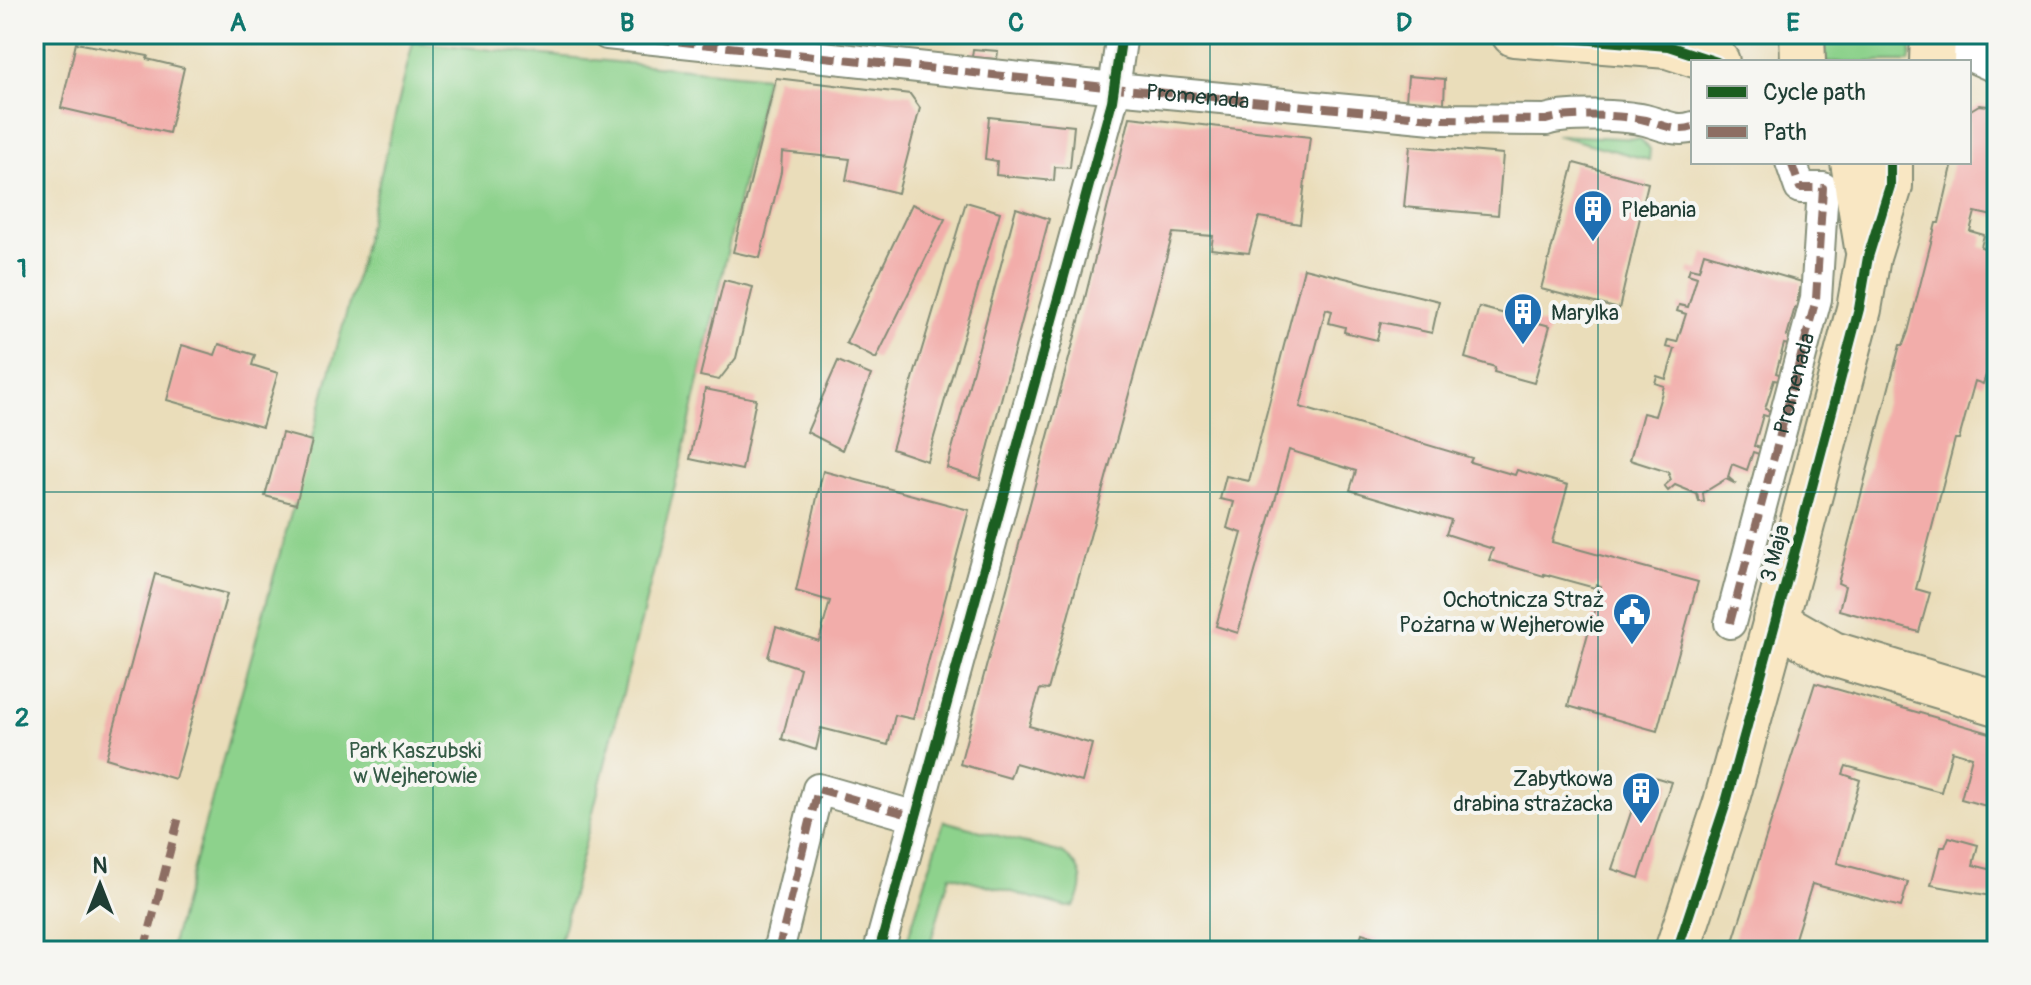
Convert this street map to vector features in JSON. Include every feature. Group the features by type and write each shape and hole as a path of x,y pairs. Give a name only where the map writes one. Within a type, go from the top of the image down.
{"street":[{"name":"Promenada","path":"607,34 1443,119 1546,120 1559,115 1641,119 1684,130 1691,128"},
{"path":"879,951 1115,88 1122,34"},
{"path":"1514,34 1687,40 1714,60"},
{"path":"1802,34 1803,60"},
{"path":"1933,45 1997,70"},
{"path":"1971,73 1997,70"},
{"name":"Promenada","path":"1730,623 1816,299 1823,188 1800,188 1792,164"},
{"name":"3 Maja","path":"1853,164 1868,257"},
{"name":"3 Maja","path":"1677,951 1725,806 1859,309 1868,257 1890,186 1890,164"},
{"path":"1775,621 1833,654 1997,703"},
{"path":"778,951 818,789 916,817"}],"green space":[{"path":"1827,34 1908,34 1911,52 1909,60 1826,60 1824,45"},
{"path":"1966,34 1986,34 1997,39 1997,51 1978,44"},
{"name":"Park Kaszubski w Wejherowie","path":"413,42 766,77 679,470 564,927 557,951 170,951 353,289"},
{"path":"1556,135 1640,139 1650,149 1649,160"},
{"path":"944,821 1062,853 1075,864 1081,877 1081,891 1074,906 1066,907 950,875 928,951 904,951"}],"building":[{"path":"76,43 148,56 147,59 184,68 169,133 61,108"},
{"path":"973,49 998,51 997,59 972,57"},
{"path":"1408,76 1445,79 1444,103 1406,101"},
{"path":"776,78 910,94 920,108 898,193 846,180 850,159 782,152 781,172 760,258 733,252"},
{"path":"1979,105 1997,107 1997,217 1975,212 1970,231 1984,235 1981,247 1997,252 1997,358 1992,357 1983,384 1975,381 1959,439 1955,439 1916,589 1930,593 1919,632 1839,610 1845,586 1838,583 1900,345 1903,345 1908,332 1953,164 1971,164 1971,110"},
{"path":"989,117 1074,126 1070,168 1055,167 1054,181 996,175 997,161 985,159"},
{"path":"1130,117 1310,137 1300,224 1259,217 1249,253 1211,249 1213,236 1173,233 1048,690 1040,689 1029,726 1092,744 1082,782 1015,763 1010,778 960,764 1082,310"},
{"path":"1410,146 1503,154 1498,215 1404,207"},
{"name":"Plebania","path":"1574,163 1648,183 1619,309 1541,289"},
{"path":"966,202 1000,212 927,461 892,449"},
{"path":"912,204 945,219 876,359 846,343"},
{"path":"1016,208 1049,219 980,479 947,468"},
{"path":"1704,253 1802,282 1797,301 1806,303 1804,310 1795,307 1787,336 1796,340 1794,346 1784,344 1776,373 1785,376 1784,382 1774,380 1765,409 1775,413 1773,418 1763,415 1754,446 1764,449 1762,455 1753,452 1747,470 1732,464 1728,477 1736,484 1726,479 1703,493 1704,502 1699,502 1697,494 1675,485 1668,491 1664,486 1671,480 1668,472 1630,460 1643,413 1655,416 1664,386 1655,383 1657,376 1666,379 1675,349 1666,347 1668,340 1677,342 1686,314 1677,311 1679,305 1688,307 1697,277 1688,274 1690,268 1699,270"},
{"path":"1304,268 1439,301 1432,333 1381,322 1377,340 1344,332 1345,327 1329,323 1332,311 1326,309 1300,407 1472,458 1470,462 1515,475 1517,470 1568,485 1552,542 1698,582 1657,731 1568,706 1601,586 1596,584 1595,588 1489,560 1493,549 1446,534 1451,520 1350,490 1356,471 1289,450 1238,633 1216,626 1242,533 1227,528 1234,502 1220,499 1226,476 1249,481"},
{"path":"724,280 753,287 736,358 719,380 700,376"},
{"path":"1479,307 1550,326 1534,383 1494,372 1495,367 1465,358"},
{"path":"219,344 255,355 252,365 278,373 262,427 167,400 182,345 215,355"},
{"path":"838,361 871,375 842,450 807,432"},
{"path":"705,389 756,399 742,470 690,459"},
{"path":"282,433 312,441 296,504 265,496"},
{"path":"823,471 969,510 913,719 895,715 888,745 821,728 816,750 782,739 800,668 768,657 776,627 819,641 830,601 796,591"},
{"path":"155,574 227,594 175,779 106,758"},
{"path":"1815,683 1997,735 1997,809 1961,799 1972,757 1952,751 1941,792 1846,766 1843,774 1860,780 1837,863 1908,882 1901,907 1812,884 1791,951 1730,951"},
{"name":"Zabytkowa drabina strażacka","path":"1644,774 1671,782 1639,878 1612,869"},
{"path":"1949,837 1978,845 1973,865 1997,871 1997,897 1931,885 1941,847 1945,847"},
{"path":"1362,933 1412,950 1414,942 1437,951 1356,951"}],"marked path":[{"path":"607,34 1443,119 1546,120 1567,116 1609,116 1635,118 1675,128 1691,128"},
{"path":"1730,623 1816,299 1823,188 1800,188 1792,164"},
{"path":"778,951 818,789 916,817"},
{"path":"144,951 180,813"}],"cycle path":[{"path":"879,951 1112,101 1122,34"},
{"path":"1514,34 1668,46 1711,60"},
{"path":"1677,951 1725,806 1799,536 1859,309 1868,257 1890,186 1890,164"}],"place":[{"name":"Plebania","path":"1593,243"},
{"name":"Marylka","path":"1523,346"},
{"name":"Ochotnicza Straż Pożarna w Wejherowie","path":"1632,646"},
{"name":"Zabytkowa drabina strażacka","path":"1641,825"}]}
